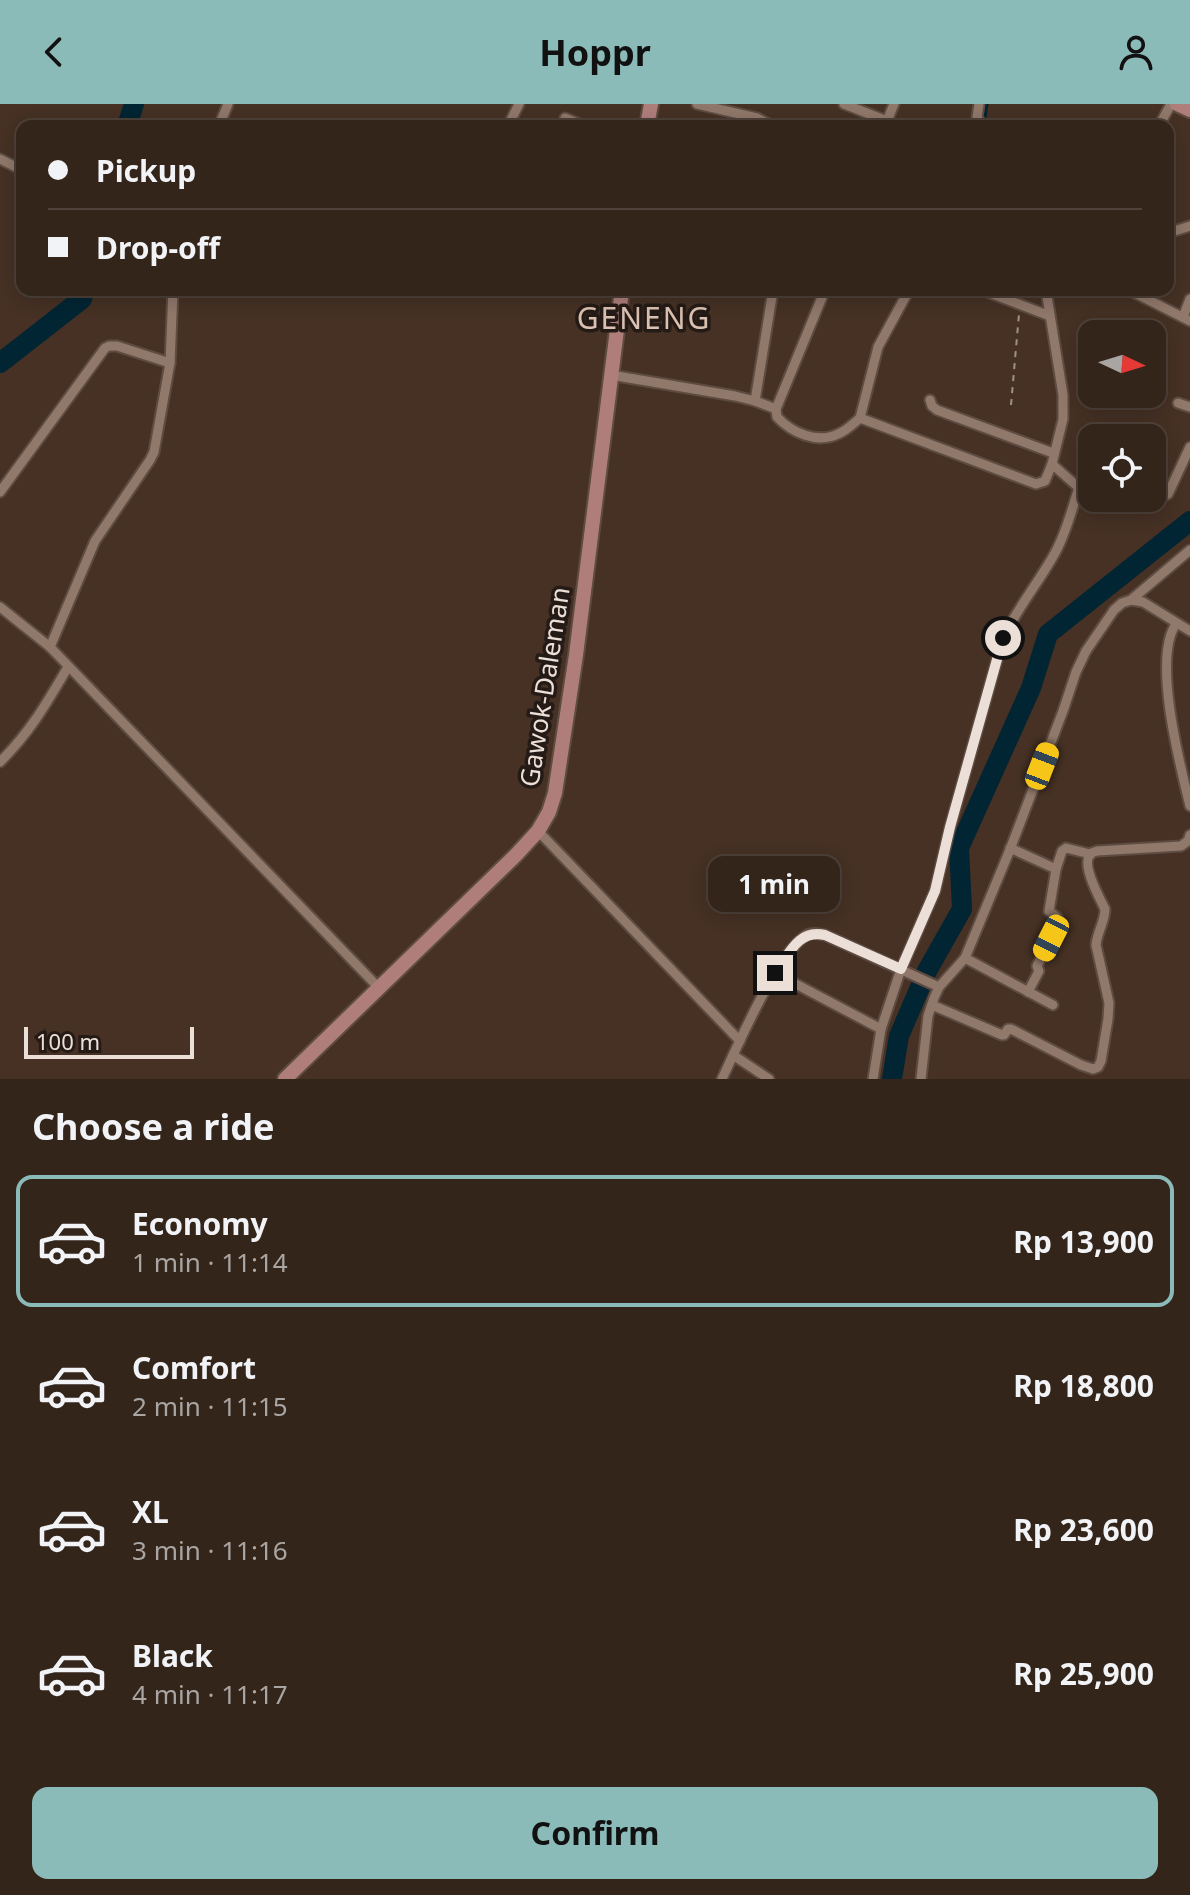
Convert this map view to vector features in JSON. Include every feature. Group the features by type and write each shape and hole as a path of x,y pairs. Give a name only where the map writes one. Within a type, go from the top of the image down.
{"street":[{"path":"697,104 761,120"},
{"path":"844,104 878,120"},
{"path":"1174,104 1190,110"},
{"path":"565,118 570,120"},
{"path":"50,647 95,541 154,452 170,363 173,296"},
{"name":"Gawok-Daleman","path":"285,1079 538,831 549,812 558,780 576,655 621,296"},
{"path":"755,401 772,296"},
{"path":"823,296 776,409 777,417 792,430 820,439 840,433 860,418 878,347 906,296"},
{"path":"997,296 1050,316"},
{"path":"860,418 1036,484 1045,481 1063,419 1063,395 1047,296"},
{"path":"1141,296 1186,319 1190,299"},
{"path":"0,492 105,348 117,346 170,363"},
{"path":"611,375 755,401 776,409"},
{"path":"930,400 937,410 1052,459 1073,484"},
{"path":"1178,403 1190,407"},
{"path":"1166,495 1190,447"},
{"path":"873,1079 877,1028 935,891 1003,638 1012,618 1055,553 1069,518 1073,484 1078,477"},
{"path":"921,1079 924,1037 936,986 965,958 1076,672 1114,610 1131,600 1190,550"},
{"path":"1131,600 1143,602 1190,631"},
{"path":"0,607 50,647 379,988"},
{"path":"1176,624 1168,639 1167,667 1173,734 1190,806"},
{"path":"0,762 35,722 68,667"},
{"path":"538,831 738,1038"},
{"path":"1028,992 1059,921 1049,911 1056,869 1064,848 1090,854 1181,846 1190,835"},
{"path":"1010,848 1056,869"},
{"path":"932,1005 1002,1035 1011,1029 1081,1065 1093,1069 1098,1067 1107,1031 1109,1003 1096,945 1105,909 1089,873 1090,854"},
{"path":"722,1079 738,1038 775,973 805,936 814,933 825,935 936,986"},
{"path":"965,958 1053,1005"},
{"path":"775,973 877,1028"},
{"path":"733,1055 769,1079"}],"path":[{"path":"1011,405 1020,305"}],"waterway":[{"path":"129,120 134,104"},
{"path":"985,120 987,104"},
{"path":"0,363 83,296"},
{"path":"892,1079 899,1036 927,971 962,909 959,848 1031,688 1048,634 1190,521"}],"district":[{"name":"GENENG","path":"644,319"}],"route":[{"path":"775,973 797,943 814,933 901,969 935,891 1003,638"}]}
